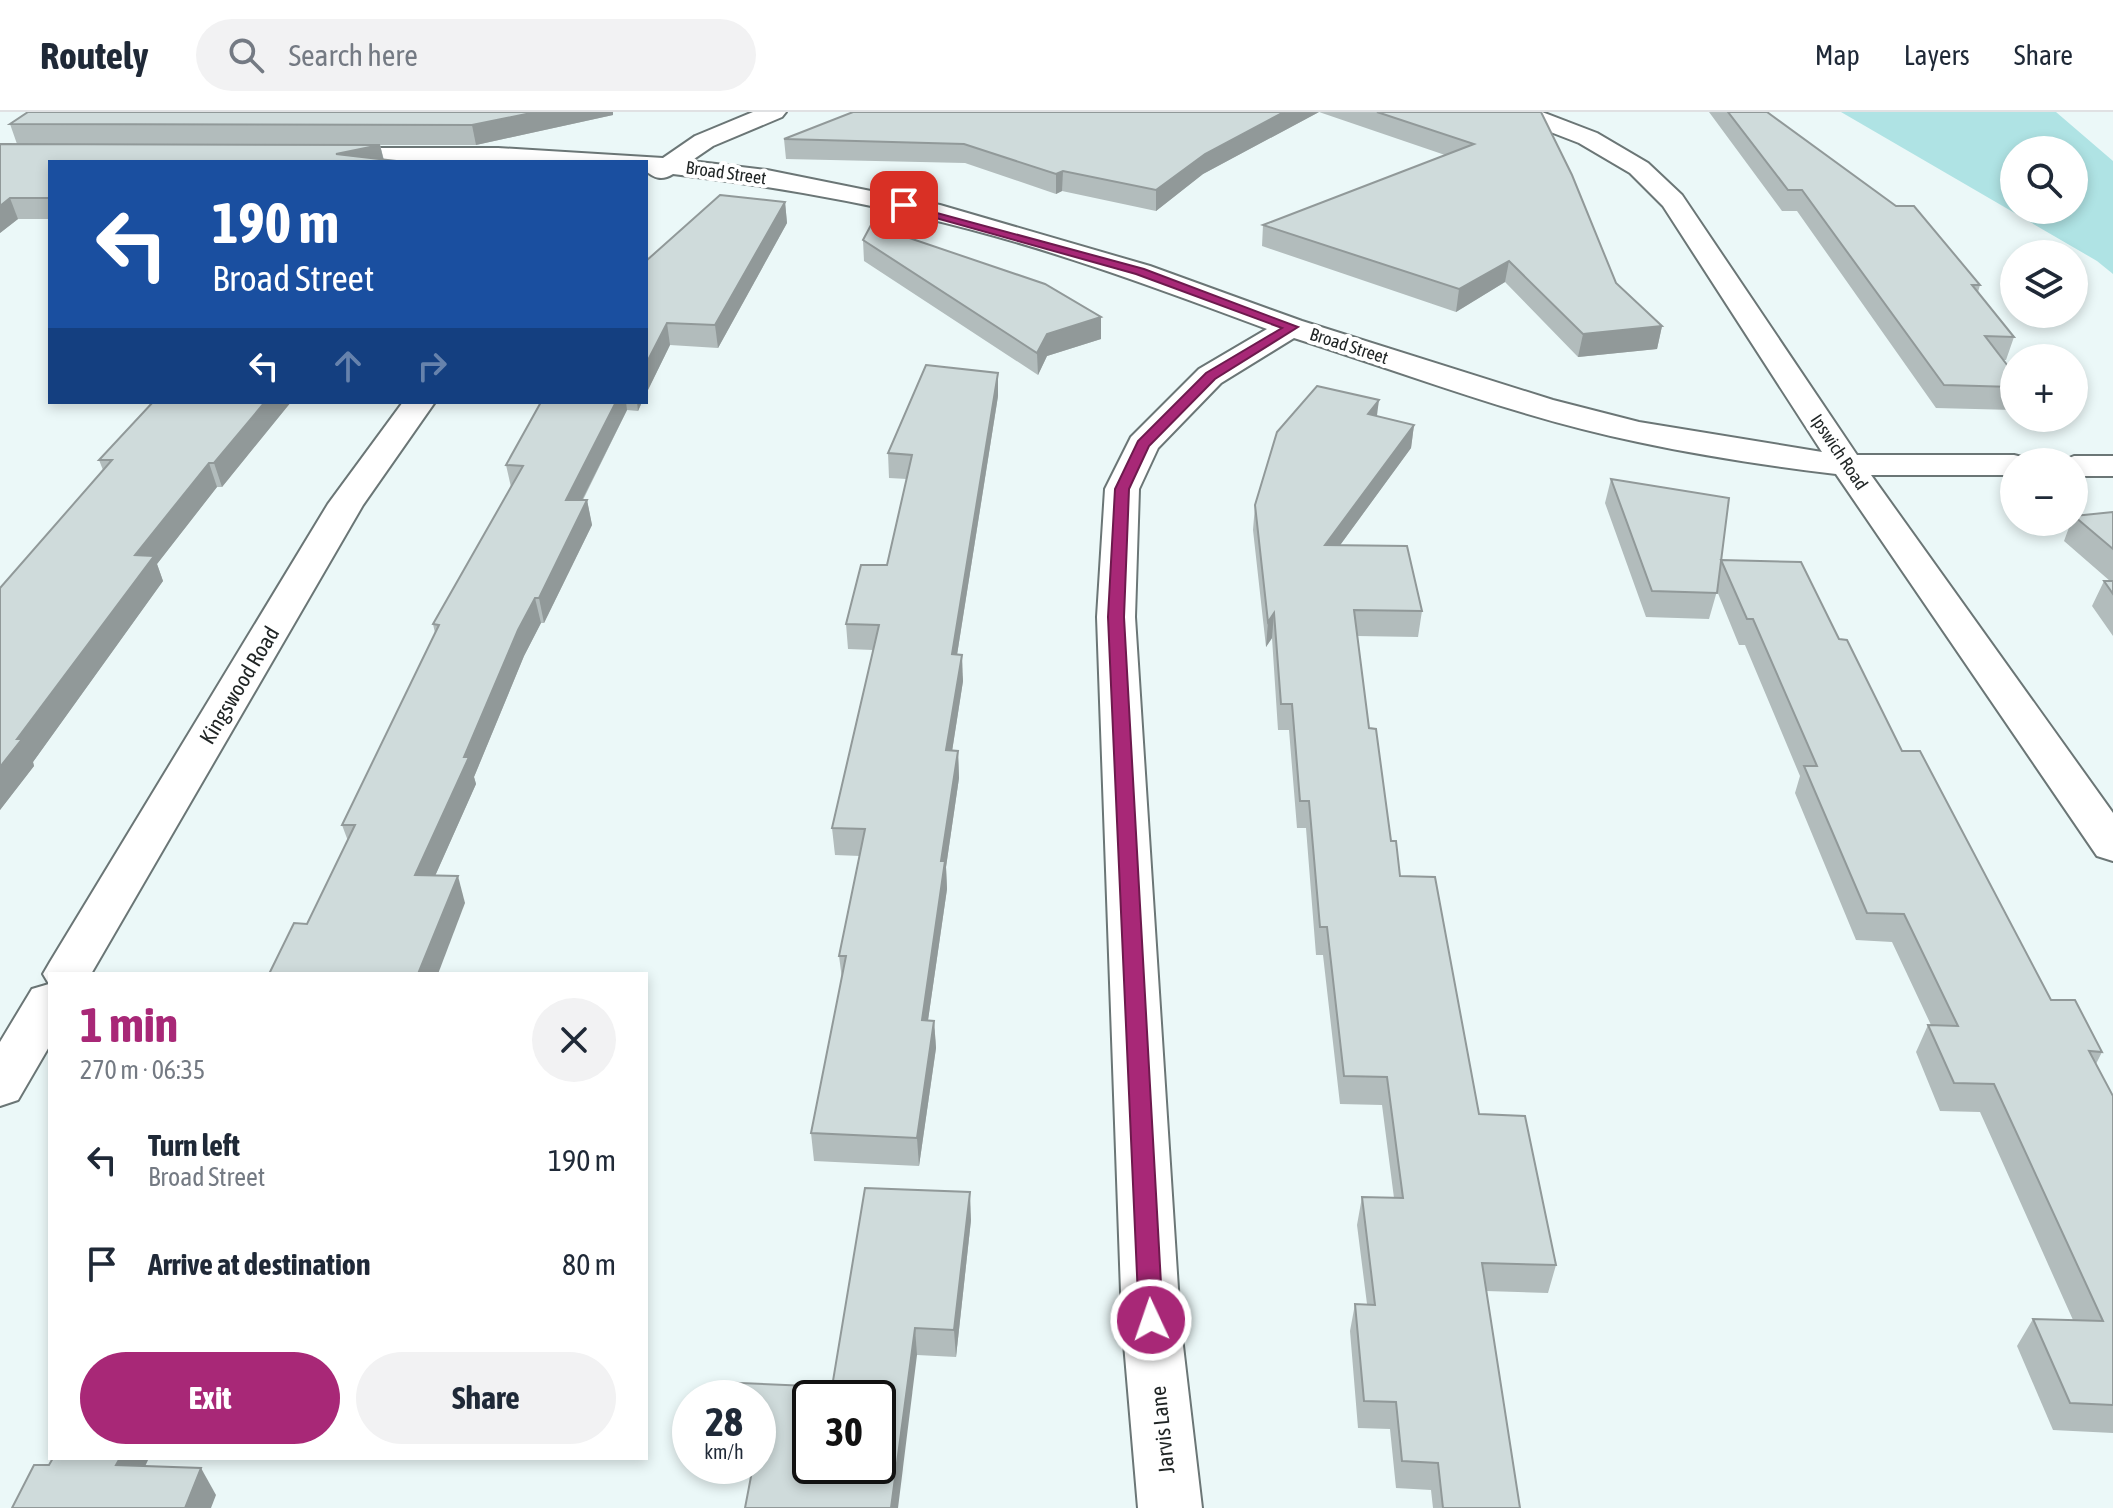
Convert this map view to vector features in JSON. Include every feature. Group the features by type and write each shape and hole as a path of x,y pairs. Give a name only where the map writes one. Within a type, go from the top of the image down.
{"street":[{"path":"653,170 704,141 774,112"},
{"name":"Ipswich Road","path":"1520,112 1588,138 1626,160 1639,168 1673,201 1847,465 2113,846"},
{"path":"296,155 498,155 596,160"},
{"name":"Broad Street","path":"653,170 767,178 931,211 1140,272 1291,327 1542,407 1637,432 1771,456 1847,465 2000,465"},
{"name":"Jarvis Lane","path":"1170,1508 1151,1320 1116,617 1122,489 1143,444 1210,376 1291,327"},
{"name":"Kingswood Road","path":"68,972 346,504 418,404"},
{"path":"2088,466 2113,466"},
{"path":"0,1086 48,1005"}],"shaded area":[{"path":"1841,112 2056,112 2084,136 2000,136 2000,205"},
{"path":"2088,140 2113,161 2113,274 2088,256 2088,240 2061,240 2033,224 2088,224"}],"building":[{"path":"28,112 536,112 472,125 10,124"},
{"path":"853,112 1284,112 1205,154 1156,190 1063,171 1056,174 964,144 784,139"},
{"path":"1377,112 1541,112 1572,175 1616,283 1662,326 1583,334 1509,261 1459,289 1263,225 1474,144"},
{"path":"1728,112 1767,112 1896,206 1914,206 1980,285 1972,285 2000,320 2000,328 2007,328 2014,337 1985,336 2000,356 2000,387 1944,385 1802,190 1788,190"},
{"path":"0,144 380,145 336,154 388,160 48,160 48,198 10,198 0,206"},
{"path":"720,195 785,202 715,325 667,323 648,360 648,259"},
{"path":"871,225 1045,284 1101,317 1047,334 1037,353 863,240"},
{"path":"926,365 998,373 952,654 962,655 946,750 958,751 922,1020 934,1021 917,1138 811,1133 846,956 839,956 865,829 832,828 879,625 846,624 861,565 887,565 912,455 888,453"},
{"path":"1317,386 1379,400 1368,414 1414,425 1325,545 1407,546 1422,611 1354,610 1369,728 1376,729 1391,841 1396,841 1400,876 1435,877 1479,1114 1525,1116 1556,1265 1482,1263 1520,1508 1443,1508 1438,1463 1402,1461 1396,1402 1364,1401 1355,1304 1375,1305 1362,1197 1403,1198 1387,1077 1344,1076 1327,927 1320,927 1309,801 1300,801 1292,704 1281,704 1274,613 1268,622 1255,505 1277,432"},
{"path":"151,404 263,404 214,463 209,463 135,555 154,556 17,739 22,739 0,767 0,588 112,460 99,460"},
{"path":"540,404 615,404 566,500 587,500 539,598 535,598 518,630 464,757 469,757 415,875 458,876 419,972 270,972 294,923 307,924 355,825 342,825 439,625 433,624 523,466 506,465"},
{"path":"1611,479 1729,498 1717,593 1652,591"},
{"path":"2113,512 2113,549 2088,528 2088,515"},
{"path":"1721,560 1801,562 1839,639 1847,640 1902,751 1920,751 2051,1000 2075,1000 2102,1052 2089,1051 2113,1096 2113,1405 2070,1403 2033,1319 2103,1321 1994,1084 1954,1083 1928,1025 1958,1026 1904,914 1867,913 1804,766 1817,766 1753,619 1747,619"},
{"path":"2104,581 2113,581 2113,594"},
{"path":"865,1188 970,1192 954,1330 915,1328 896,1470 896,1380 833,1380"},
{"path":"776,1385 792,1385 792,1484 894,1484 891,1508 745,1508 750,1484 776,1484"},
{"path":"52,1460 119,1460 116,1465 201,1468 185,1508 12,1508 34,1465 49,1465"}],"route":[{"path":"904,205 1140,272 1291,327 1210,376 1143,444 1122,489 1116,617 1151,1320"}]}
